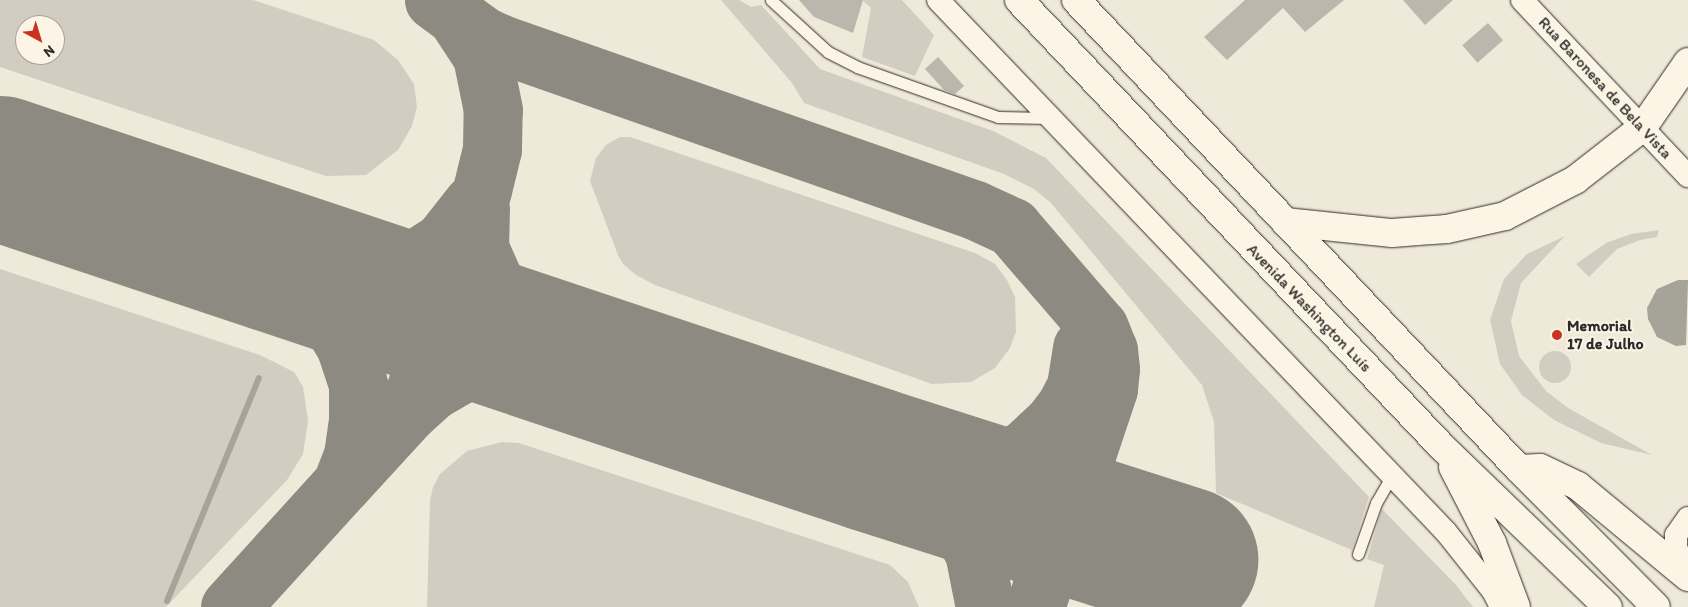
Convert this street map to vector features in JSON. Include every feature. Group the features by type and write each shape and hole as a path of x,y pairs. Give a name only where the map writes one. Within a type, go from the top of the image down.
{"main road":[{"name":"Avenida Washington Luís","path":"1019,0 1441,446 1608,607"},
{"path":"1076,0 1519,469 1656,607"},
{"path":"1285,222 1392,232 1447,229 1505,216 1575,180 1643,127 1688,62"},
{"path":"1441,446 1492,543 1516,607"},
{"path":"1519,469 1540,468 1578,486 1688,576"}],"street":[{"path":"938,0 1451,539 1493,591 1501,607"},
{"name":"Rua Baronesa de Bela Vista","path":"1522,0 1688,176"},
{"path":"1688,518 1676,535 1676,547 1688,576"}],"lane":[{"path":"771,0 828,52 857,67 998,117 1051,118"},
{"path":"1358,554 1376,503 1391,477"}],"shaded area":[{"path":"0,0 253,0 374,40 398,60 414,84 417,107 412,126 398,150 366,175 326,176 0,67"},
{"path":"721,0 739,0 751,7 761,5 820,69 993,131 1046,158 1369,497 1352,550 1216,493 1214,422 1202,385 1051,203 1034,189 1004,174 804,103 792,83"},
{"path":"862,0 902,0 934,35 915,76 862,57 871,8"},
{"path":"620,137 630,137 975,253 995,264 1007,280 1015,297 1016,332 1010,348 995,368 971,382 932,384 655,285 636,275 623,264 618,255 590,181 596,158 606,145"},
{"path":"1659,230 1657,237 1640,240 1617,249 1589,277 1576,264 1606,243 1631,234"},
{"path":"1565,236 1521,283 1511,321 1519,356 1546,391 1568,408 1652,455 1601,443 1554,420 1522,395 1500,364 1490,320 1504,279 1527,254"},
{"path":"0,269 260,355 294,372 303,387 308,421 303,454 287,480 166,607 0,607"},
{"path":"1678,280 1688,280 1686,345 1676,346 1657,337 1648,319 1647,308 1657,289"},
{"path":"1555,351 1561,352 1566,356 1570,361 1570,373 1566,378 1561,382 1555,383 1549,382 1544,378 1540,373 1539,367 1540,361 1544,356 1549,352"},
{"path":"502,442 519,443 890,565 908,582 919,607 427,607 430,501 433,487 440,474 467,451"},
{"path":"1382,509 1456,585 1473,607 1374,607 1384,565 1367,559"}],"building":[{"path":"799,0 863,0 853,33 814,17"},
{"path":"1245,0 1344,0 1305,32 1283,8 1227,60 1204,37"},
{"path":"1403,0 1453,0 1425,25"},
{"path":"1488,23 1503,40 1477,63 1462,45"},
{"path":"938,57 964,86 955,94 944,90 925,69"}],"waterway":[{"path":"167,601 259,378"}],"taxiway":[{"path":"434,0 483,36 501,44 975,210 1012,227 1099,328 1108,350 1110,369 1108,389 1035,607"},
{"path":"408,412 482,190 492,149 493,110 482,56 454,13"},
{"path":"304,270 365,274 387,270 417,258 443,241 473,203"},
{"path":"480,208 479,248 500,295 537,336 566,358"},
{"path":"272,259 330,321 345,345 358,384 358,420 353,455 342,484 408,412 431,391 461,374 499,362 535,358 564,360 597,368"},
{"path":"920,475 987,467 1024,450 1053,423 1066,406 1076,386 1082,347"},
{"path":"871,459 920,488 939,503 959,526 974,552 985,607"},
{"path":"230,607 342,484"}],"runway":[{"path":"0,168 871,459 1185,559"}],"place":[{"name":"Memorial 17 de Julho","path":"1557,335"}]}
